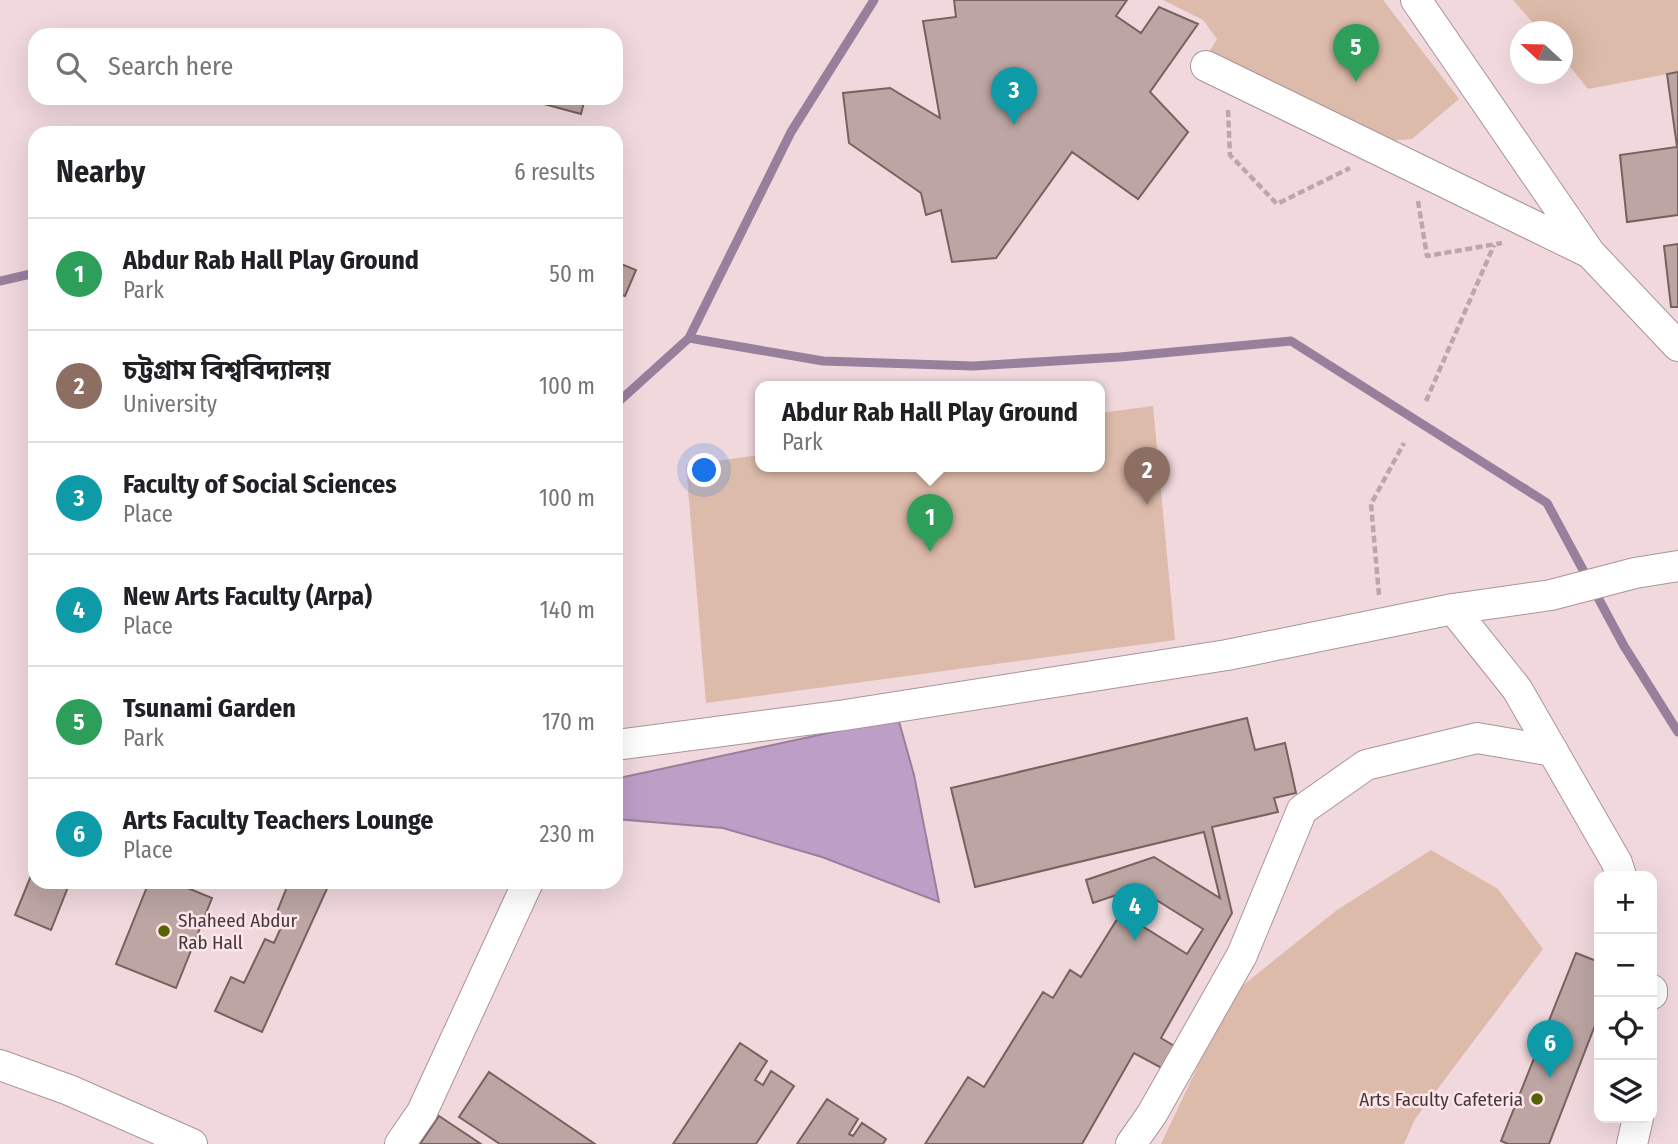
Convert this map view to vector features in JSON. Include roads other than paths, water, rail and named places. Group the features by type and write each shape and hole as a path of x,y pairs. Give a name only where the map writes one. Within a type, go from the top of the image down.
{"lane":[{"path":"1416,0 1590,253 1678,346"},
{"path":"1216,71 1590,253"},
{"path":"623,744 845,715 1227,655 1453,609 1551,595 1635,573 1678,566"},
{"path":"1453,609 1517,689 1619,871"},
{"path":"1131,1144 1152,1114 1242,955 1302,810 1366,765 1477,738 1553,751"},
{"path":"400,1144 422,1112 524,889"},
{"path":"0,1065 69,1090 192,1144"},
{"path":"1632,1144 1637,1123"}],"waterway":[{"path":"689,338 791,132 874,0"},
{"path":"0,281 28,275"},
{"path":"623,398 689,338 823,361 973,366 1120,357 1291,341 1547,503 1624,646 1678,732"}],"place":[{"name":"Tsunami Garden","path":"1356,82"},
{"name":"Faculty of Social Sciences","path":"1014,125"},
{"name":"চট্টগ্রাম বিশ্ববিদ্যালয়","path":"1147,505"},
{"name":"Abdur Rab Hall Play Ground","path":"930,552"},
{"name":"Shaheed Abdur Rab Hall","path":"164,931"},
{"name":"New Arts Faculty (Arpa)","path":"1135,941"},
{"name":"Arts Faculty Teachers Lounge","path":"1550,1078"},
{"name":"Arts Faculty Cafeteria","path":"1537,1099"}]}
